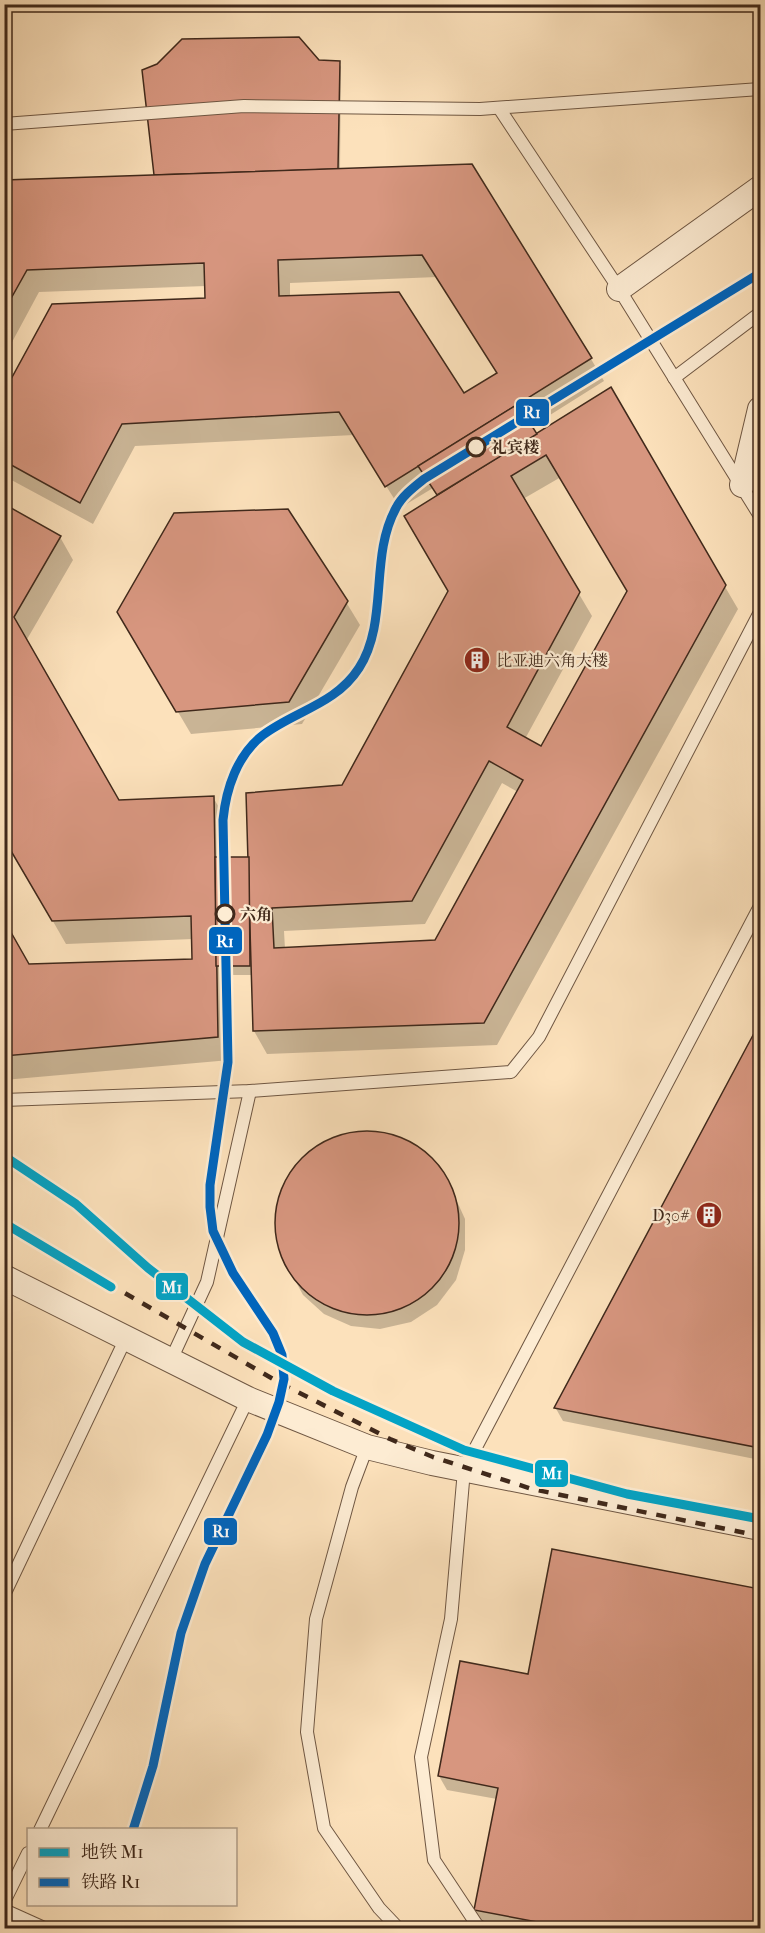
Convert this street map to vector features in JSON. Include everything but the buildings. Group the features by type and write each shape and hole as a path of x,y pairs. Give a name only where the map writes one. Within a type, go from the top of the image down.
{"street":[{"path":"619,289 760,188"},
{"path":"742,485 760,409"},
{"path":"4,1277 248,1399 367,1447 464,1470 760,1528"}],"lane":[{"path":"4,124 244,106 499,108 760,89"},
{"path":"499,108 619,289 760,516"},
{"path":"674,378 760,313"},
{"path":"4,1100 250,1091 511,1072 539,1037 760,612"},
{"path":"482,1929 477,1925 434,1860 421,1757 451,1619 464,1470 760,906"},
{"path":"171,1360 207,1282 250,1091"},
{"path":"4,1595 126,1338"},
{"path":"41,1828 248,1399"},
{"path":"367,1447 352,1487 316,1619 307,1732 324,1828 379,1908 398,1929"},
{"path":"4,1902 27,1855"},
{"path":"4,1910 44,1929"}],"railway":[{"path":"4,1156 76,1204 148,1268 243,1342 333,1391 464,1450 627,1494 760,1519"},
{"path":"4,1223 280,1383 390,1439 433,1457 532,1489 760,1536"}],"metro line":[{"name":"M1","path":"4,1156 76,1204 148,1268 243,1342 333,1391 464,1450 627,1494 760,1519"},
{"name":"M1","path":"4,1223 111,1287"}],"rail line":[{"name":"R1","path":"134,1828 153,1766 181,1633 205,1564 267,1435 279,1402 284,1379 282,1355 273,1333 233,1273 213,1231 210,1207 210,1185 228,1062 223,820 234,773 246,752 263,735 327,699 350,680 359,668 374,630 380,568 388,527 396,508 408,492 424,479 760,273"}],"place":[{"name":"礼宾楼","path":"476,447"},
{"name":"比亚迪六角大楼","path":"477,660"},
{"name":"六角","path":"225,914"},
{"name":"D30#","path":"709,1215"}]}
